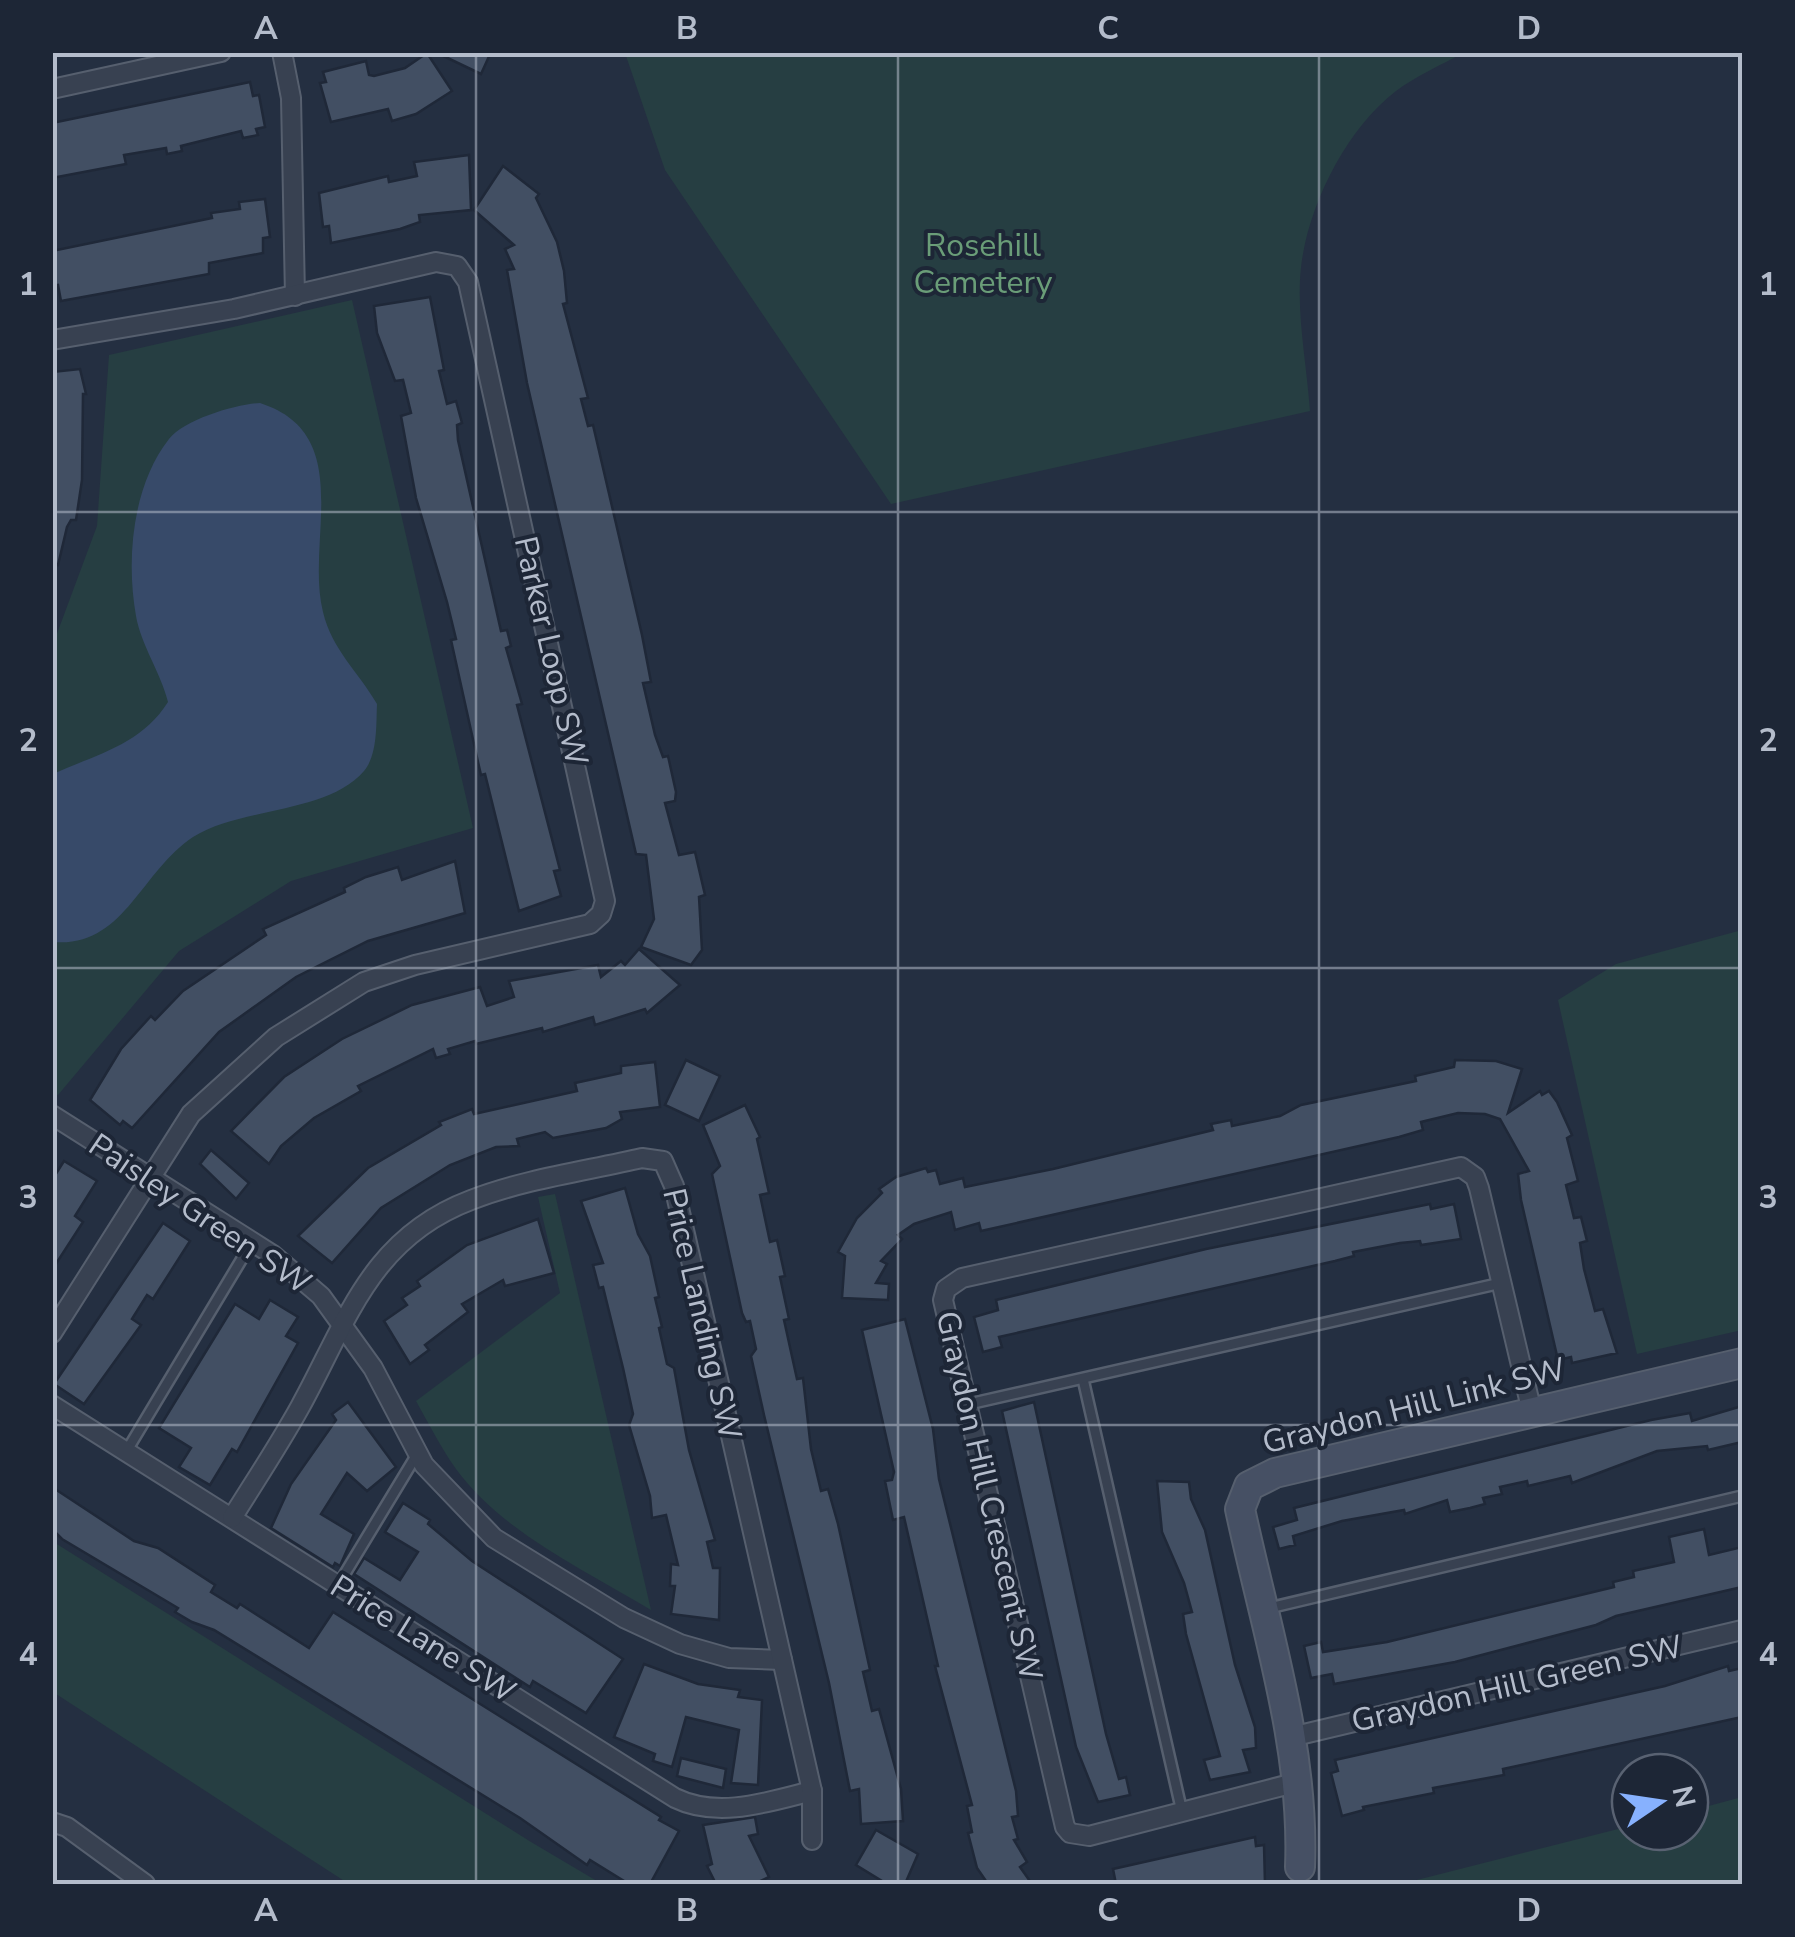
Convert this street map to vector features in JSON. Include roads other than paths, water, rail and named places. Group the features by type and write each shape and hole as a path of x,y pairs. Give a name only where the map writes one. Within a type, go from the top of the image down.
{"street":[{"path":"52,89 221,52"},
{"path":"282,52 292,120 295,296"},
{"name":"Parker Loop SW","path":"52,340 295,296 436,262 457,266 468,282 605,901 601,914 590,924 414,965 364,982 321,1005 228,1076 191,1114 52,1332"},
{"name":"Paisley Green SW","path":"52,1115 302,1278 341,1321 385,1388 418,1454 447,1493 494,1538 624,1618 702,1652 782,1660"},
{"name":"Price Landing SW","path":"341,1321 379,1266 422,1226 446,1211 512,1188 642,1158 662,1161 674,1186 812,1791 812,1840"},
{"name":"Graydon Hill Crescent SW","path":"1298,1782 1089,1836 1070,1833 943,1300 951,1282 1450,1167 1469,1170 1479,1188 1532,1412"},
{"path":"232,1518 299,1410 341,1321"},
{"name":"Graydon Hill Link SW","path":"1300,1867 1298,1782 1240,1509 1242,1497 1259,1478 1742,1363"},
{"name":"Price Lane SW","path":"52,1405 688,1804 743,1807 812,1791"},
{"name":"Graydon Hill Green SW","path":"1290,1737 1742,1630"},
{"path":"52,1822 67,1827 145,1884"}],"lane":[{"path":"126,1452 252,1242"},
{"path":"966,1405 1502,1283"},
{"path":"1083,1379 1182,1812"},
{"path":"338,1585 418,1454"},
{"path":"1262,1610 1742,1496"}],"water":[{"path":"260,403 290,418 308,439 318,464 319,584 323,612 339,649 377,704 369,764 348,785 328,795 234,820 193,837 159,869 115,921 77,941 53,942 53,774 131,738 145,729 168,702 139,627 133,594 132,548 147,479 169,439 187,425 238,406"}],"park label":[{"name":"Rosehill Cemetery","path":"983,264"}]}
